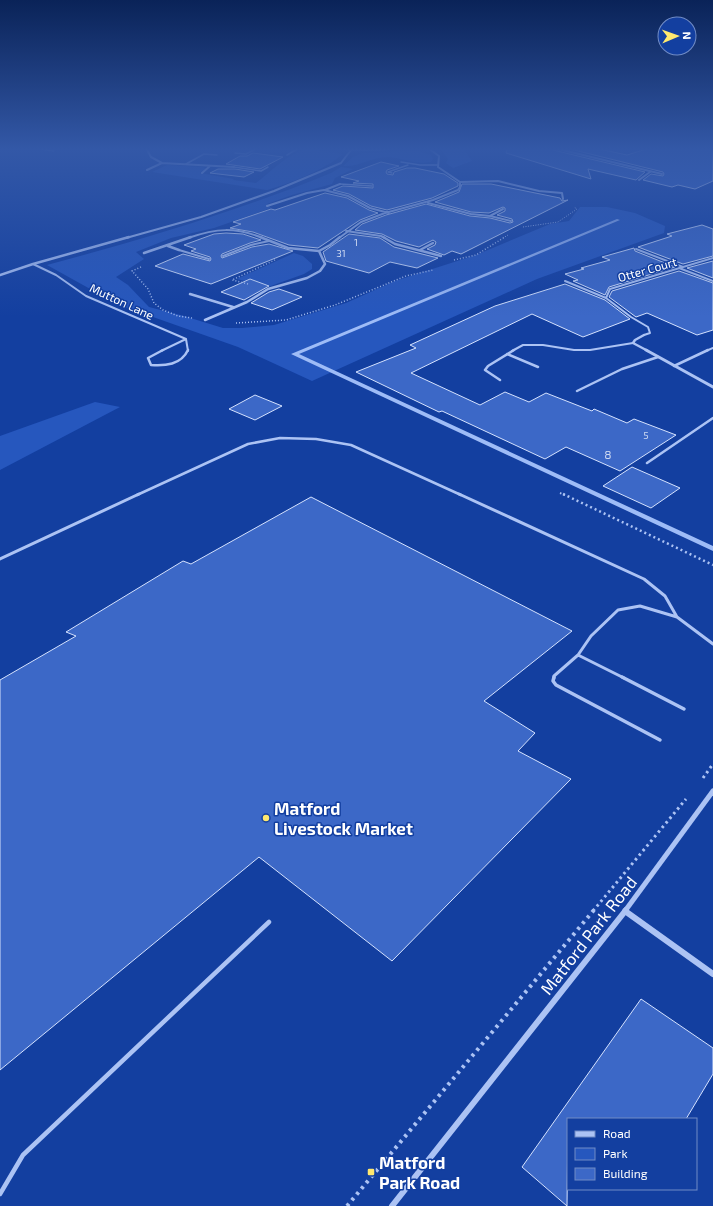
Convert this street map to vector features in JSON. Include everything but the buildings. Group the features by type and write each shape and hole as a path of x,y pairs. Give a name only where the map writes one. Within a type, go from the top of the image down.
{"street":[{"path":"0,275 33,264 201,217 237,204"},
{"path":"267,206 272,204"},
{"path":"363,204 370,208 390,213"},
{"path":"144,253 194,236 218,230 246,231 283,247 296,250 319,251 337,240 346,231 364,221 423,204"},
{"path":"433,204 471,214 490,216 511,221"},
{"path":"490,216 503,209"},
{"path":"346,231 381,236 396,244 441,256"},
{"path":"420,250 433,243"},
{"path":"168,246 179,250"},
{"path":"205,320 247,302 268,289 298,281 320,271 325,264 319,251"},
{"path":"190,294 233,307"},
{"path":"644,335 635,340 633,343 713,386"},
{"name":"Matford Park Road","path":"392,1206 625,911 713,791"},
{"path":"625,911 713,974"}],"lane":[{"path":"223,256 269,241"},
{"path":"636,249 683,267"},
{"path":"179,250 210,258"},
{"name":"Otter Court","path":"644,335 650,333 648,327 631,317 606,298 610,289 713,258"},
{"name":"Mutton Lane","path":"33,264 56,275 86,296 186,339"},
{"path":"680,268 713,281"},
{"path":"565,281 606,298"},
{"path":"186,339 188,351 184,358 173,364 161,366 151,364 148,358 186,339"},
{"path":"500,380 485,370 488,366 523,345 543,345 574,350 590,350 633,343"},
{"path":"674,366 713,348"},
{"path":"507,354 538,367"},
{"path":"577,391 622,369 658,357"},
{"path":"647,463 713,418"},
{"path":"0,559 248,444 280,438 316,439 352,445 644,579 665,596 677,617"},
{"path":"660,740 556,685 553,681 554,676 578,655 591,636 618,610 628,607 640,606 677,617 713,644"},
{"path":"578,655 684,709"},
{"path":"0,1194 23,1155 269,922"}],"path":[{"path":"242,282 232,280 296,250"},
{"path":"145,265 132,271 148,289 154,303 162,310 178,316 205,320"},
{"path":"255,323 286,320"},
{"path":"560,493 713,565"},
{"path":"698,784 713,764"},
{"path":"347,1206 688,796"}],"green space":[{"path":"249,204 267,204 271,208 214,228 171,238 136,252 144,259 116,277 128,285 149,307 223,328 242,328 274,325 346,303 395,281 476,255 550,224 569,221 580,207 607,207 635,213 665,226 664,233 537,279 312,381 238,347 119,305 47,265 119,245"},
{"path":"294,253 303,256 312,264 312,269 304,274 268,287 237,279"},
{"path":"95,402 120,407 0,470 0,436"}],"waterway":[{"path":"618,220 294,354 713,549"}],"place":[{"name":"Matford Livestock Market","path":"266,818"},
{"name":"Matford Park Road","path":"371,1172"}]}
